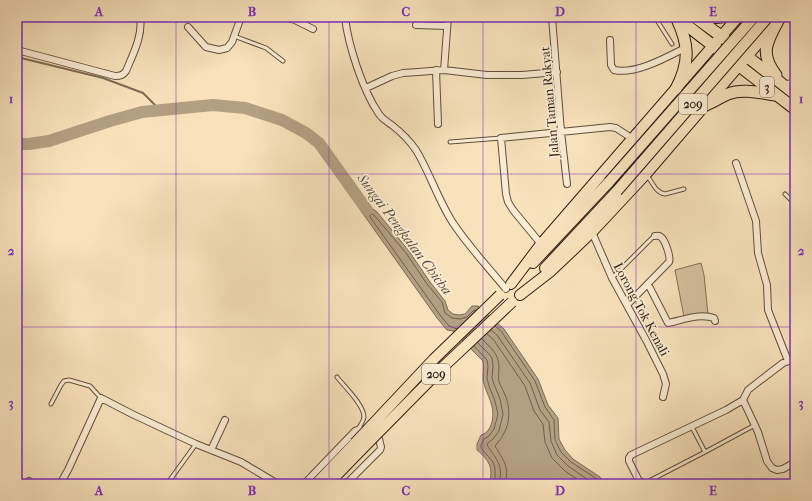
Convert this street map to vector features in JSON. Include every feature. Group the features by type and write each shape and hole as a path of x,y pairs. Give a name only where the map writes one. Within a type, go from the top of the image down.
{"highway":[{"name":"3","path":"676,17 795,109"},
{"path":"676,17 687,47 684,70 676,88"},
{"name":"3","path":"695,17 795,94"},
{"path":"705,17 722,17"},
{"path":"776,18 766,44 766,53 771,69 783,84"},
{"path":"706,105 729,94 740,92 752,91 777,95"}],"main road":[{"name":"209","path":"328,484 358,446 434,359 539,258 609,182 754,17"},
{"path":"506,290 542,244 737,18"},
{"path":"737,18 742,32 757,35 766,34"},
{"path":"516,298 551,271 592,232 646,174 766,34 776,18"},
{"name":"209","path":"316,484 516,298 617,191 776,18"},
{"path":"691,71 702,69 706,72 713,84 714,95"}],"street":[{"path":"17,50 115,76 120,76 126,72 139,36 140,17"},
{"path":"188,27 206,47 218,50 227,48 232,42 241,17"},
{"path":"284,17 295,20 313,29"},
{"path":"345,17 352,48 360,73 369,96 380,115 405,136 426,169 453,222 470,246 506,290"},
{"path":"444,70 446,26 448,17"},
{"name":"Jalan Taman Rakyat","path":"552,17 561,132 567,184"},
{"path":"416,25 446,26"},
{"path":"610,40 612,65 614,70 618,71 650,65 687,47"},
{"path":"366,88 392,76 403,73 436,70 492,75 522,75 557,72"},
{"path":"436,70 438,124"},
{"path":"542,244 508,202 501,138 610,127 616,128 633,139"},
{"path":"642,483 639,481 629,462 631,455 743,400 748,390 784,363 792,360 768,310 767,285 758,253 756,221 736,163"},
{"name":"Lorong Tok Kenali","path":"592,232 612,278 664,374 666,384 663,397"},
{"path":"627,305 668,264 670,260 670,256 663,240 661,237 655,236"},
{"path":"647,285 668,323 707,316 714,318 715,322"},
{"path":"60,484 101,398 196,444 241,462 278,484"},
{"path":"743,400 758,432 767,461 772,468 776,470 783,469 795,462"},
{"path":"211,450 225,420"},
{"path":"304,484 355,431 358,429 365,430 379,439 381,447 380,450 346,484"}],"lane":[{"path":"658,17 658,22 672,44"},
{"path":"234,36 266,48 283,61"},
{"path":"783,84 795,80"},
{"path":"450,142 501,138"},
{"path":"646,174 658,191 662,194 684,189"},
{"path":"785,194 795,204"},
{"path":"612,278 655,236"},
{"path":"336,377 357,400 364,415 363,421 358,429"},
{"path":"51,404 61,385 64,381 69,380 90,386 101,398"},
{"path":"642,483 647,482 755,425"},
{"path":"691,426 705,452"},
{"path":"167,484 196,444"}],"shaded area":[{"path":"701,263 704,275 708,314 684,317 675,270"}],"water":[{"path":"357,197 377,212 409,251 445,301 448,310 453,314 459,315 465,314 472,306 478,306 504,329 538,379 548,405 558,418 559,439 565,450 573,459 600,477 605,484 489,484 491,469 485,457 477,450 477,444 481,435 487,432 493,416 492,405 483,380 483,361 453,331 447,330 437,318 361,211"}],"waterway":[{"path":"17,57 103,78 143,93 160,110"},
{"name":"Sungai Pengkalan Chicha","path":"17,144 49,141 142,112 213,105 245,108 282,120 306,133 319,143 367,210"}]}
